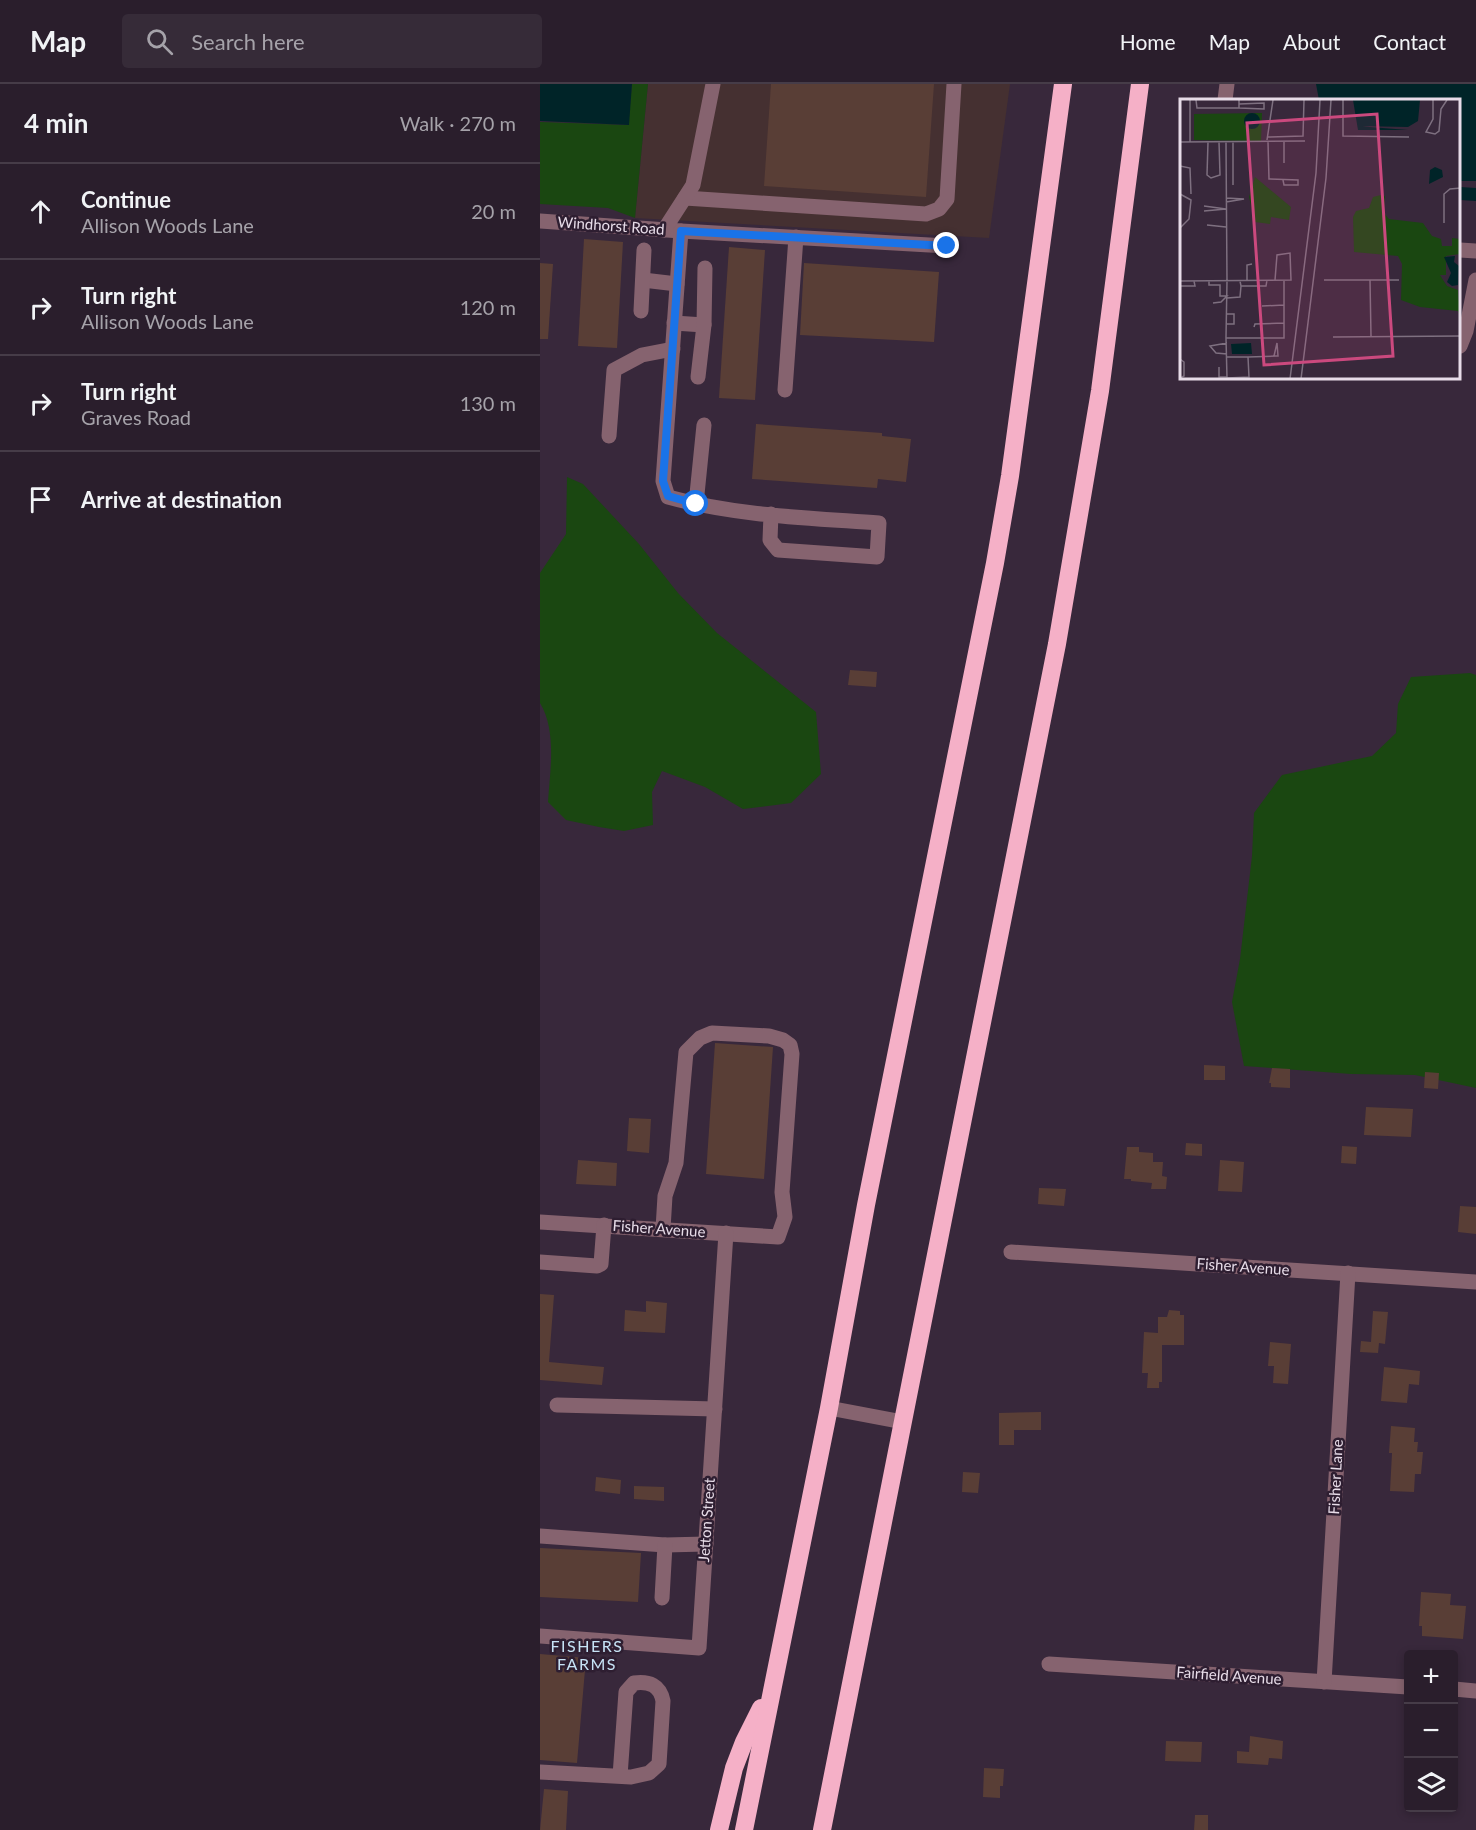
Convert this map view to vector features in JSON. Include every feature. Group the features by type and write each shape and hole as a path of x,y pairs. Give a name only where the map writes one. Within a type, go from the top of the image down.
{"highway":[{"path":"744,1830 992,575 1010,476 1063,84"},
{"path":"822,1830 1052,668 1080,516 1115,289 1140,84"},
{"path":"719,1830 734,1768 744,1742 772,1688"}],"street":[{"path":"664,230 693,185 713,84"},
{"path":"685,198 926,214 939,209 947,199 954,84"},
{"path":"1225,99 1227,84"},
{"name":"Windhorst Road","path":"540,221 947,246"},
{"path":"681,231 663,481 668,496 696,504 747,513 771,514 879,523 877,557 778,550 770,540 771,514"},
{"path":"784,390 796,237"},
{"path":"641,311 644,250"},
{"path":"698,377 704,325 705,268"},
{"path":"643,280 677,284"},
{"path":"1461,344 1466,331 1476,280"},
{"path":"674,323 704,325"},
{"path":"609,436 614,370 642,355 672,349"},
{"path":"696,504 704,425"},
{"name":"Fisher Avenue","path":"540,1222 778,1237 785,1217 782,1192 792,1054 790,1045 783,1040 769,1036 712,1033 700,1038 686,1052 676,1163 665,1196 663,1229"},
{"path":"540,1262 597,1266 601,1264 604,1226"},
{"name":"Jetton Street","path":"540,1636 699,1648 726,1233"},
{"name":"Fisher Avenue","path":"1011,1252 1476,1282"},
{"name":"Fisher Lane","path":"1324,1682 1348,1273"},
{"path":"557,1404 715,1410"},
{"path":"829,1408 903,1422"},
{"path":"540,1536 665,1545 706,1544"},
{"path":"662,1599 665,1545"},
{"name":"Fairfield Avenue","path":"1049,1664 1404,1687"},
{"path":"540,1772 632,1777 649,1773 659,1764 663,1701 662,1692 646,1682 634,1683 626,1692 620,1776"},
{"path":"1458,1689 1476,1691"}],"shaded area":[{"path":"540,84 632,84 629,125 540,121"},
{"path":"648,84 1010,84 989,238 635,218"},
{"path":"1316,84 1476,84 1476,181 1461,181 1461,99 1319,99"},
{"path":"1461,187 1476,188 1476,201 1461,200"}],"green space":[{"path":"632,84 648,84 635,218 608,208 540,204 540,122 628,125"},
{"path":"567,477 583,484 639,544 678,593 717,633 816,712 821,774 791,803 743,809 705,787 662,771 652,792 653,825 624,831 566,820 548,802 551,738 540,703 540,573 566,534"},
{"path":"1470,673 1476,675 1476,1088 1415,1075 1351,1074 1244,1066 1232,1002 1240,959 1252,856 1254,813 1282,775 1372,756 1396,733 1398,704 1411,677"}],"building":[{"path":"771,84 934,84 926,197 764,186"},
{"path":"584,239 623,242 617,348 578,346"},
{"path":"729,247 765,250 755,400 719,398"},
{"path":"540,263 553,264 548,339 540,339"},
{"path":"804,263 939,272 934,342 800,335"},
{"path":"756,424 882,433 882,436 911,439 906,482 878,479 877,488 752,479"},
{"path":"850,670 877,672 876,687 848,685"},
{"path":"715,1043 773,1047 764,1179 706,1174"},
{"path":"1204,1065 1225,1066 1225,1080 1204,1080"},
{"path":"1272,1068 1290,1069 1290,1088 1271,1087 1269,1083"},
{"path":"1425,1072 1439,1073 1438,1089 1424,1088"},
{"path":"1366,1107 1413,1109 1411,1137 1364,1135"},
{"path":"629,1118 651,1119 649,1153 627,1151"},
{"path":"1186,1143 1202,1144 1202,1156 1185,1155"},
{"path":"1342,1146 1357,1147 1356,1164 1341,1163"},
{"path":"1127,1147 1139,1147 1139,1152 1153,1153 1153,1162 1163,1162 1162,1176 1167,1177 1166,1189 1151,1189 1152,1183 1124,1179"},
{"path":"578,1160 617,1163 616,1186 576,1184"},
{"path":"1220,1160 1244,1162 1242,1192 1218,1191"},
{"path":"1039,1188 1066,1189 1064,1206 1038,1204"},
{"path":"1460,1206 1476,1207 1476,1234 1458,1232"},
{"path":"540,1294 554,1295 549,1362 604,1367 602,1385 540,1380"},
{"path":"646,1301 667,1303 665,1333 624,1331 625,1310 646,1312"},
{"path":"1169,1310 1180,1311 1180,1315 1184,1315 1184,1345 1162,1345 1162,1382 1159,1382 1159,1388 1147,1388 1148,1373 1142,1373 1144,1332 1158,1333 1158,1317 1167,1317"},
{"path":"1373,1311 1388,1312 1385,1344 1379,1343 1378,1353 1360,1352 1361,1341 1371,1342"},
{"path":"1270,1342 1291,1344 1288,1384 1273,1383 1274,1366 1268,1366"},
{"path":"1384,1367 1420,1371 1419,1385 1409,1384 1407,1403 1381,1401"},
{"path":"1041,1412 1041,1430 1014,1430 1014,1445 999,1445 999,1413"},
{"path":"1391,1426 1415,1428 1414,1442 1418,1442 1417,1452 1423,1452 1421,1474 1415,1474 1414,1492 1390,1491"},
{"path":"963,1472 980,1473 978,1493 962,1492"},
{"path":"596,1477 621,1480 620,1494 595,1491"},
{"path":"634,1486 664,1487 664,1501 634,1499"},
{"path":"540,1548 641,1553 638,1602 540,1597"},
{"path":"1421,1592 1451,1594 1450,1605 1466,1606 1463,1639 1422,1636 1422,1626 1419,1626"},
{"path":"540,1654 586,1658 577,1763 540,1760"},
{"path":"1250,1736 1283,1741 1282,1759 1269,1758 1268,1765 1237,1763 1237,1751 1249,1752"},
{"path":"1166,1741 1202,1742 1201,1762 1165,1761"},
{"path":"984,1768 1004,1769 1000,1798 983,1797"},
{"path":"544,1789 568,1791 566,1830 540,1830"},
{"path":"1195,1815 1208,1815 1208,1830 1194,1830"}],"district":[{"name":"FISHERS FARMS","path":"587,1655"}],"route":[{"path":"696,504 668,496 663,481 681,231 947,246"}]}
